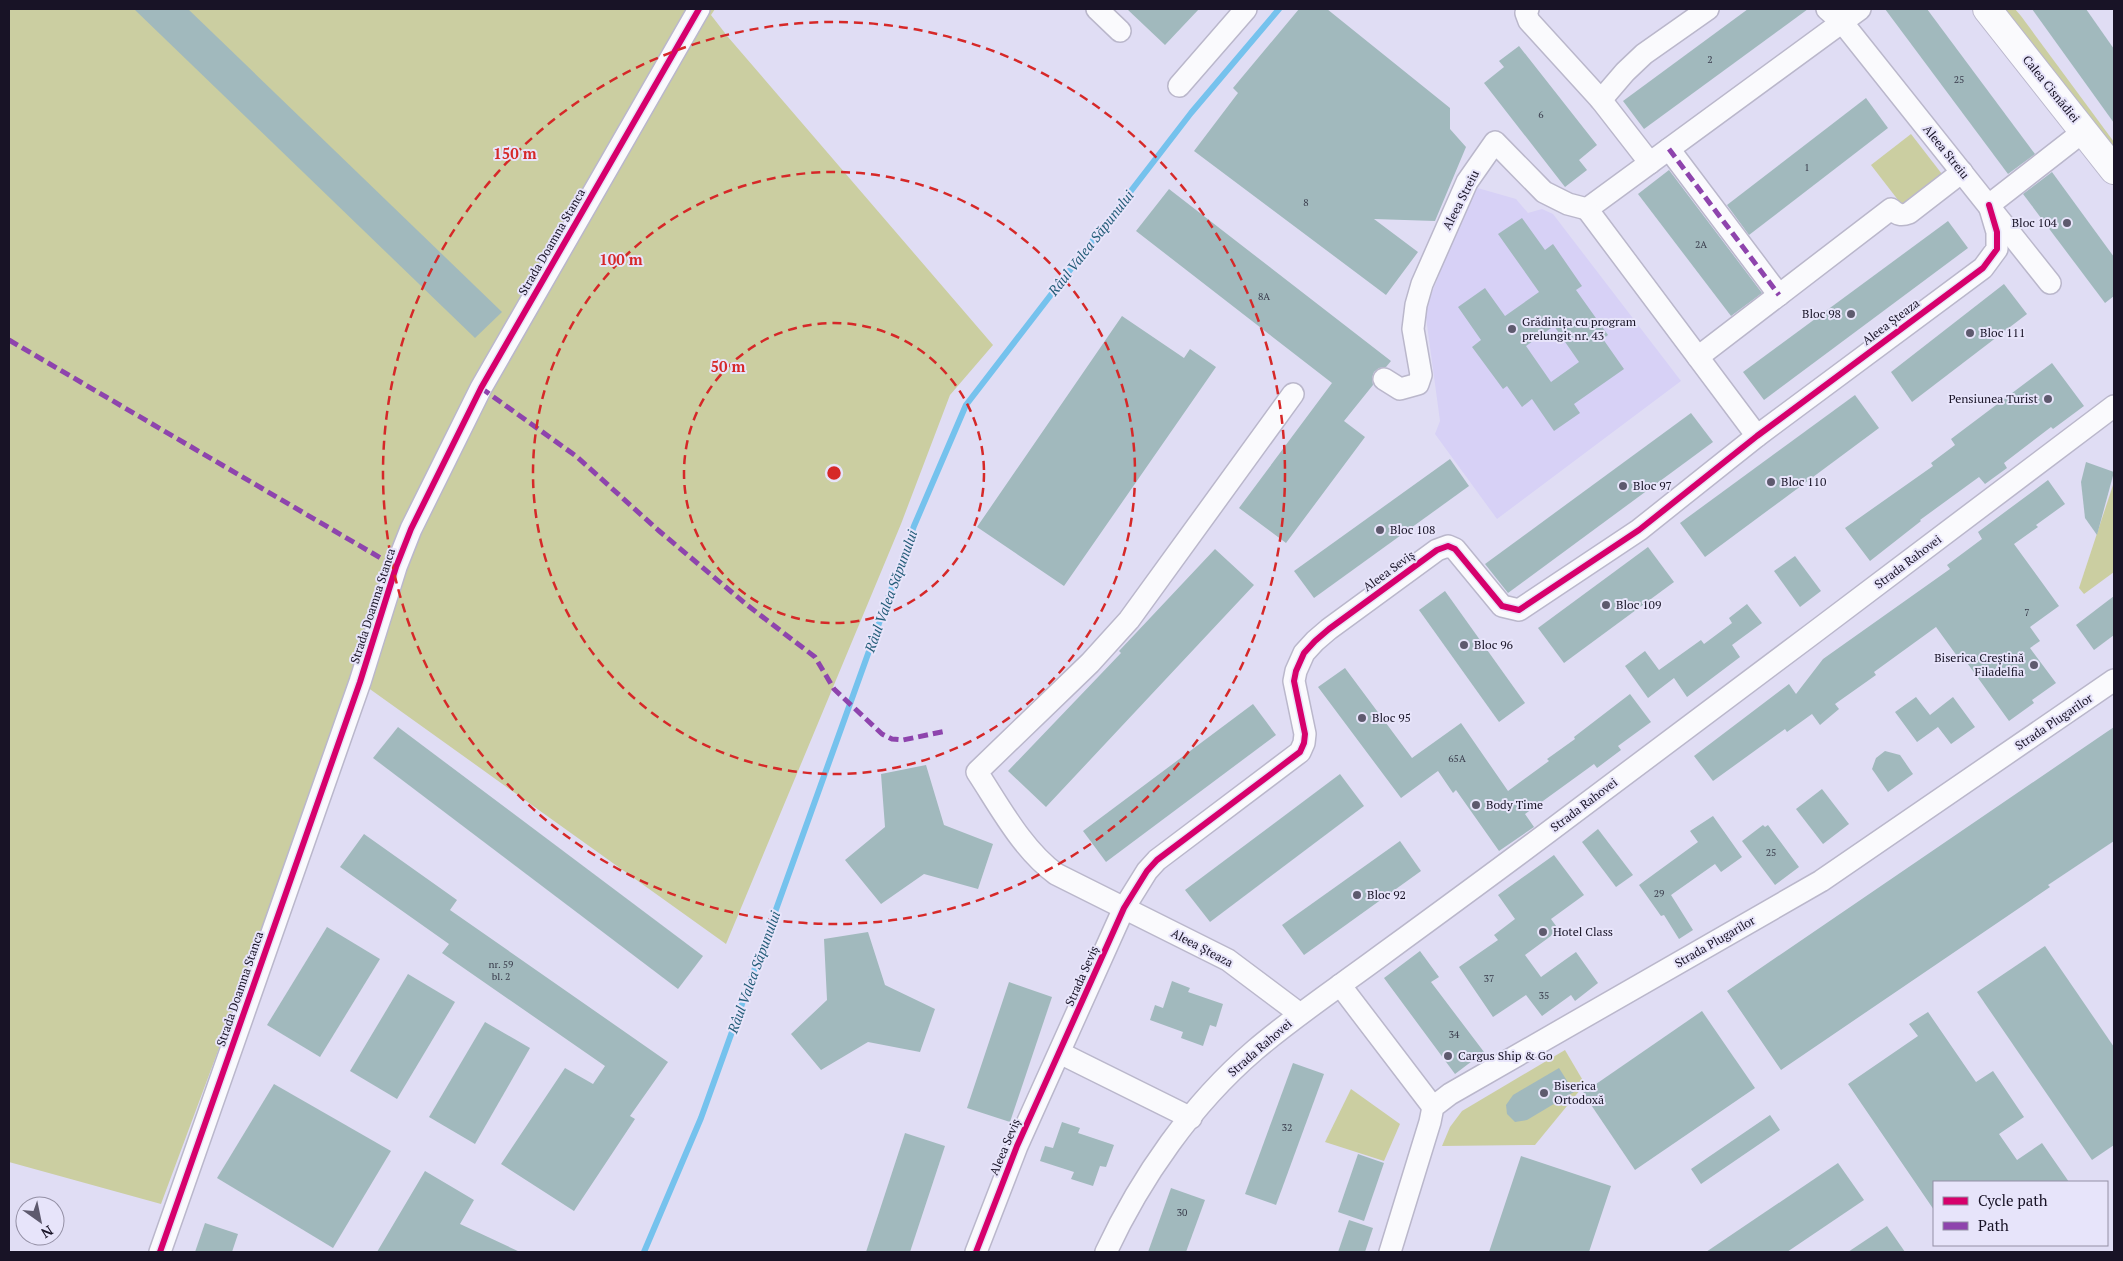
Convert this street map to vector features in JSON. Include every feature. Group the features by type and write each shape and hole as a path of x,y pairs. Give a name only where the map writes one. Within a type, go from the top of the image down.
{"main road":[{"name":"Calea Cisnădiei","path":"1987,9 2114,170"}],"street":[{"name":"Strada Doamna Stanca","path":"160,1252 256,973 360,682 396,568 412,529 434,480 481,388 699,9"},
{"path":"1178,86 1246,9"},
{"path":"1528,9 1526,13 1529,21 1602,100 1650,163"},
{"path":"1602,100 1625,72 1644,54 1708,9"},
{"path":"1757,436 1587,208 1650,163 1834,15 1860,9"},
{"name":"Aleea Streiu","path":"1834,15 2050,283"},
{"path":"1989,205 2084,131"},
{"name":"Aleea Streiu","path":"1384,379 1400,389 1418,384 1421,375 1413,328 1416,305 1422,284 1467,182 1495,142 1544,192 1568,204 1587,208"},
{"path":"1669,148 1779,296"},
{"path":"1698,357 1891,209 1896,214 1902,216 1909,213 1962,172"},
{"name":"Aleea Șteaza","path":"1757,436 1983,268 1998,249 1997,232 1989,205"},
{"path":"1124,908 1056,874 1042,864 1030,850 977,772 1090,663 1130,620 1293,394"},
{"name":"Strada Rahovei","path":"1106,1252 1146,1177 1191,1118 1236,1068 1300,1014 1499,870 2114,406"},
{"name":"Aleea Seviș","path":"1124,908 1146,871 1157,860 1300,752 1304,743 1304,734 1294,681 1296,671 1304,653 1328,629 1437,550 1448,546 1455,549 1502,606 1519,610 1639,530 1757,436"},
{"name":"Strada Plugarilor","path":"1433,1107 1450,1094 1821,882 2114,680"},
{"name":"Aleea Șteaza","path":"1124,908 1228,960 1300,1014"},
{"name":"Strada Seviș","path":"1060,1053 1124,908"},
{"path":"1340,985 1433,1107 1390,1252"},
{"path":"1060,1053 1191,1118"},
{"name":"Aleea Seviș","path":"976,1252 1017,1146 1060,1053"}],"shaded area":[{"path":"1474,187 1516,199 1528,213 1542,209 1553,214 1681,381 1497,519 1435,434 1440,421 1425,310"}],"green space":[{"path":"9,9 715,9 711,15 728,37 993,345 950,395 901,524 726,944 360,682 327,758 161,1204 9,1162"},
{"path":"1988,9 2015,9 2021,16 2114,142 2114,171"},
{"path":"1911,134 1945,178 1905,209 1871,165"},
{"path":"2114,482 2114,572 2084,594 2079,588"},
{"path":"1565,1050 1585,1084 1535,1145 1442,1146 1450,1127 1462,1111"},
{"path":"1351,1089 1400,1124 1384,1161 1325,1142"}],"building":[{"path":"134,9 188,9 502,312 475,338"},
{"path":"1127,9 1199,9 1165,45"},
{"path":"1299,9 1327,9 1450,108 1450,129 1466,147 1435,221 1374,219 1418,252 1386,295 1194,151 1238,93 1233,88"},
{"path":"1748,9 1808,9 1644,129 1623,101"},
{"path":"1885,9 1927,9 2035,154 2008,174"},
{"path":"2032,9 2086,9 2114,49 2114,123"},
{"path":"1519,46 1597,145 1579,160 1587,170 1565,187 1484,83 1504,67 1499,61"},
{"path":"1866,98 1888,128 1749,235 1727,205"},
{"path":"1669,170 1762,293 1731,316 1638,194"},
{"name":"Bloc 104","path":"2052,172 2114,257 2114,296 2105,303 2023,194"},
{"path":"1169,189 1391,361 1386,367 1379,368 1374,372 1372,378 1373,385 1344,421 1365,437 1286,543 1239,508 1332,383 1136,231"},
{"name":"Grădinița cu program prelungit nr. 43","path":"1522,218 1545,250 1553,244 1582,286 1576,290 1608,335 1603,339 1624,369 1574,404 1580,413 1554,431 1532,399 1522,407 1507,386 1503,389 1472,347 1481,340 1458,307 1485,288 1505,316 1539,292 1498,234","holes":["1554,326 1579,362 1551,382 1526,346"]},
{"name":"Bloc 98","path":"1948,221 1968,248 1764,400 1743,372"},
{"name":"Bloc 111","path":"2004,284 2027,314 1912,402 1891,372"},
{"path":"1122,316 1184,358 1190,349 1216,367 1064,586 977,527"},
{"path":"2052,363 2084,406 2053,429 2051,427 2004,463 2007,468 1985,484 1979,477 1920,520 1870,561 1845,528 1933,466 1931,463 1955,445 1951,439"},
{"name":"Bloc 110","path":"1855,395 1879,428 1705,557 1680,523"},
{"name":"Bloc 97","path":"1691,413 1713,442 1508,593 1485,564"},
{"name":"Bloc 108","path":"1450,459 1469,486 1314,598 1294,571"},
{"path":"2086,462 2114,472 2097,535 2085,518 2081,482"},
{"path":"2048,480 2065,504 2014,544 2059,606 2030,627 2040,641 2030,648 2056,683 2032,700 2034,703 2009,721 1960,653 1957,656 1936,627 1874,672 1876,675 1835,704 1839,709 1820,725 1812,714 1787,732 1785,729 1713,781 1694,756 1789,684 1796,694 1823,659 1950,569 1947,565 1982,539 1978,532"},
{"name":"Bloc 109","path":"1648,547 1674,582 1564,663 1538,628"},
{"path":"1215,549 1254,585 1046,807 1008,771 1121,653 1119,651"},
{"path":"1795,556 1821,591 1800,607 1774,571"},
{"name":"Bloc 96","path":"1445,591 1525,703 1499,722 1419,610"},
{"path":"2114,596 2114,635 2094,650 2076,625"},
{"path":"1747,604 1762,623 1732,645 1740,657 1687,697 1674,678 1648,698 1625,666 1645,651 1659,670 1701,640 1704,644 1732,623 1729,618"},
{"path":"1345,668 1412,758 1461,723 1508,791 1549,761 1547,759 1575,739 1574,737 1630,694 1651,722 1618,746 1621,750 1597,768 1594,764 1525,814 1534,827 1499,851 1456,790 1453,793 1438,771 1401,798 1318,687"},
{"path":"1916,697 1930,715 1953,697 1975,727 1951,744 1938,727 1917,742 1895,712"},
{"path":"1253,704 1276,735 1106,862 1083,831"},
{"path":"398,727 703,956 678,989 373,758"},
{"path":"2114,727 2114,841 2048,885 2050,887 1781,1070 1727,991"},
{"path":"1885,751 1900,755 1913,774 1888,792 1872,769 1876,758"},
{"path":"926,765 944,825 993,844 978,889 924,874 881,904 845,860 885,827 881,774"},
{"path":"1340,774 1364,806 1210,922 1185,890"},
{"path":"1822,789 1849,824 1823,844 1796,809"},
{"path":"1713,816 1742,857 1721,872 1715,864 1671,895 1693,930 1679,939 1664,915 1661,916 1639,885 1698,842 1690,831"},
{"path":"1763,825 1765,827 1768,825 1799,867 1775,885 1742,841"},
{"path":"1598,829 1633,875 1616,887 1582,842"},
{"path":"364,834 457,900 450,910 668,1062 630,1116 635,1119 574,1211 501,1164 565,1068 593,1084 605,1066 442,953 449,944 340,867"},
{"name":"Bloc 92","path":"1400,841 1421,871 1304,955 1282,925"},
{"path":"1554,855 1584,895 1551,919 1559,930 1525,955 1541,977 1576,952 1598,983 1575,1001 1571,995 1542,1016 1526,995 1493,1017 1459,967 1498,940 1494,935 1515,919 1498,895"},
{"path":"327,927 380,959 320,1057 267,1025"},
{"path":"868,932 885,985 935,1009 920,1052 868,1042 821,1070 791,1034 827,1000 824,939"},
{"path":"2045,946 2114,1047 2114,1145 2092,1160 1977,992"},
{"path":"1420,951 1439,977 1431,982 1484,1052 1455,1074 1384,978"},
{"path":"408,974 455,1002 397,1099 350,1071"},
{"path":"1172,981 1190,988 1188,992 1223,1004 1216,1027 1210,1025 1203,1046 1181,1038 1183,1032 1150,1020 1155,1005 1163,1008"},
{"path":"1009,982 1052,997 1010,1122 967,1108"},
{"path":"1702,1011 1755,1088 1635,1170 1583,1093"},
{"path":"1928,1012 1976,1082 1993,1071 2024,1117 1999,1134 2017,1160 2042,1143 2068,1181 1933,1181 1933,1209 1848,1084 1918,1036 1909,1024"},
{"path":"485,1022 530,1048 475,1144 429,1117"},
{"path":"1293,1063 1324,1074 1276,1205 1245,1194"},
{"name":"Biserica Ortodoxă","path":"1559,1068 1574,1092 1527,1120 1515,1122 1507,1114 1506,1105 1513,1095"},
{"path":"274,1084 391,1151 333,1248 217,1178"},
{"path":"1770,1115 1780,1130 1701,1184 1691,1169"},
{"path":"1062,1122 1080,1128 1078,1133 1114,1145 1106,1167 1100,1166 1093,1186 1071,1179 1074,1172 1040,1161 1045,1146 1053,1148"},
{"path":"905,1133 945,1146 910,1252 866,1252"},
{"path":"1358,1154 1384,1163 1364,1221 1338,1212"},
{"path":"1521,1156 1611,1186 1589,1252 1489,1252"},
{"path":"1838,1163 1864,1200 1787,1252 1706,1252"},
{"path":"425,1171 474,1200 460,1224 520,1252 377,1252"},
{"path":"1171,1188 1205,1200 1186,1252 1148,1252"},
{"path":"1349,1220 1373,1228 1365,1252 1338,1252"},
{"path":"205,1223 238,1234 232,1252 195,1252"},
{"path":"1887,1226 1905,1252 1848,1252"}],"waterway":[{"name":"Râul Valea Săpunului","path":"644,1252 701,1118 914,526 966,405 1191,113 1279,9"}],"marked path":[{"path":"1669,149 1779,295"},
{"path":"9,340 396,567"},
{"path":"481,388 576,456 658,530 747,605 815,657 834,689 882,734 892,739 903,740 946,731"}],"cycle path":[{"path":"160,1252 360,682 396,567 411,529 481,388 699,9"},
{"path":"976,1252 1017,1146 1124,908 1147,871 1157,860 1300,752 1305,734 1294,681 1304,653 1315,641 1437,550 1448,546 1455,549 1502,606 1519,610 1639,530 1757,436 1983,268 1997,249 1997,232 1989,205"}],"place":[{"name":"Bloc 104","path":"2067,223"},
{"name":"Bloc 98","path":"1851,314"},
{"name":"Grădinița cu program prelungit nr. 43","path":"1512,329"},
{"name":"Bloc 111","path":"1970,333"},
{"name":"Pensiunea Turist","path":"2048,399"},
{"name":"Bloc 110","path":"1771,482"},
{"name":"Bloc 97","path":"1623,486"},
{"name":"Bloc 108","path":"1380,530"},
{"name":"Bloc 109","path":"1606,605"},
{"name":"Bloc 96","path":"1464,645"},
{"name":"Biserica Creștină Filadelfia","path":"2034,665"},
{"name":"Bloc 95","path":"1362,718"},
{"name":"Body Time","path":"1476,805"},
{"name":"Bloc 92","path":"1357,895"},
{"name":"Hotel Class","path":"1543,932"},
{"name":"Cargus Ship & Go","path":"1448,1056"},
{"name":"Biserica Ortodoxă","path":"1544,1093"}]}
